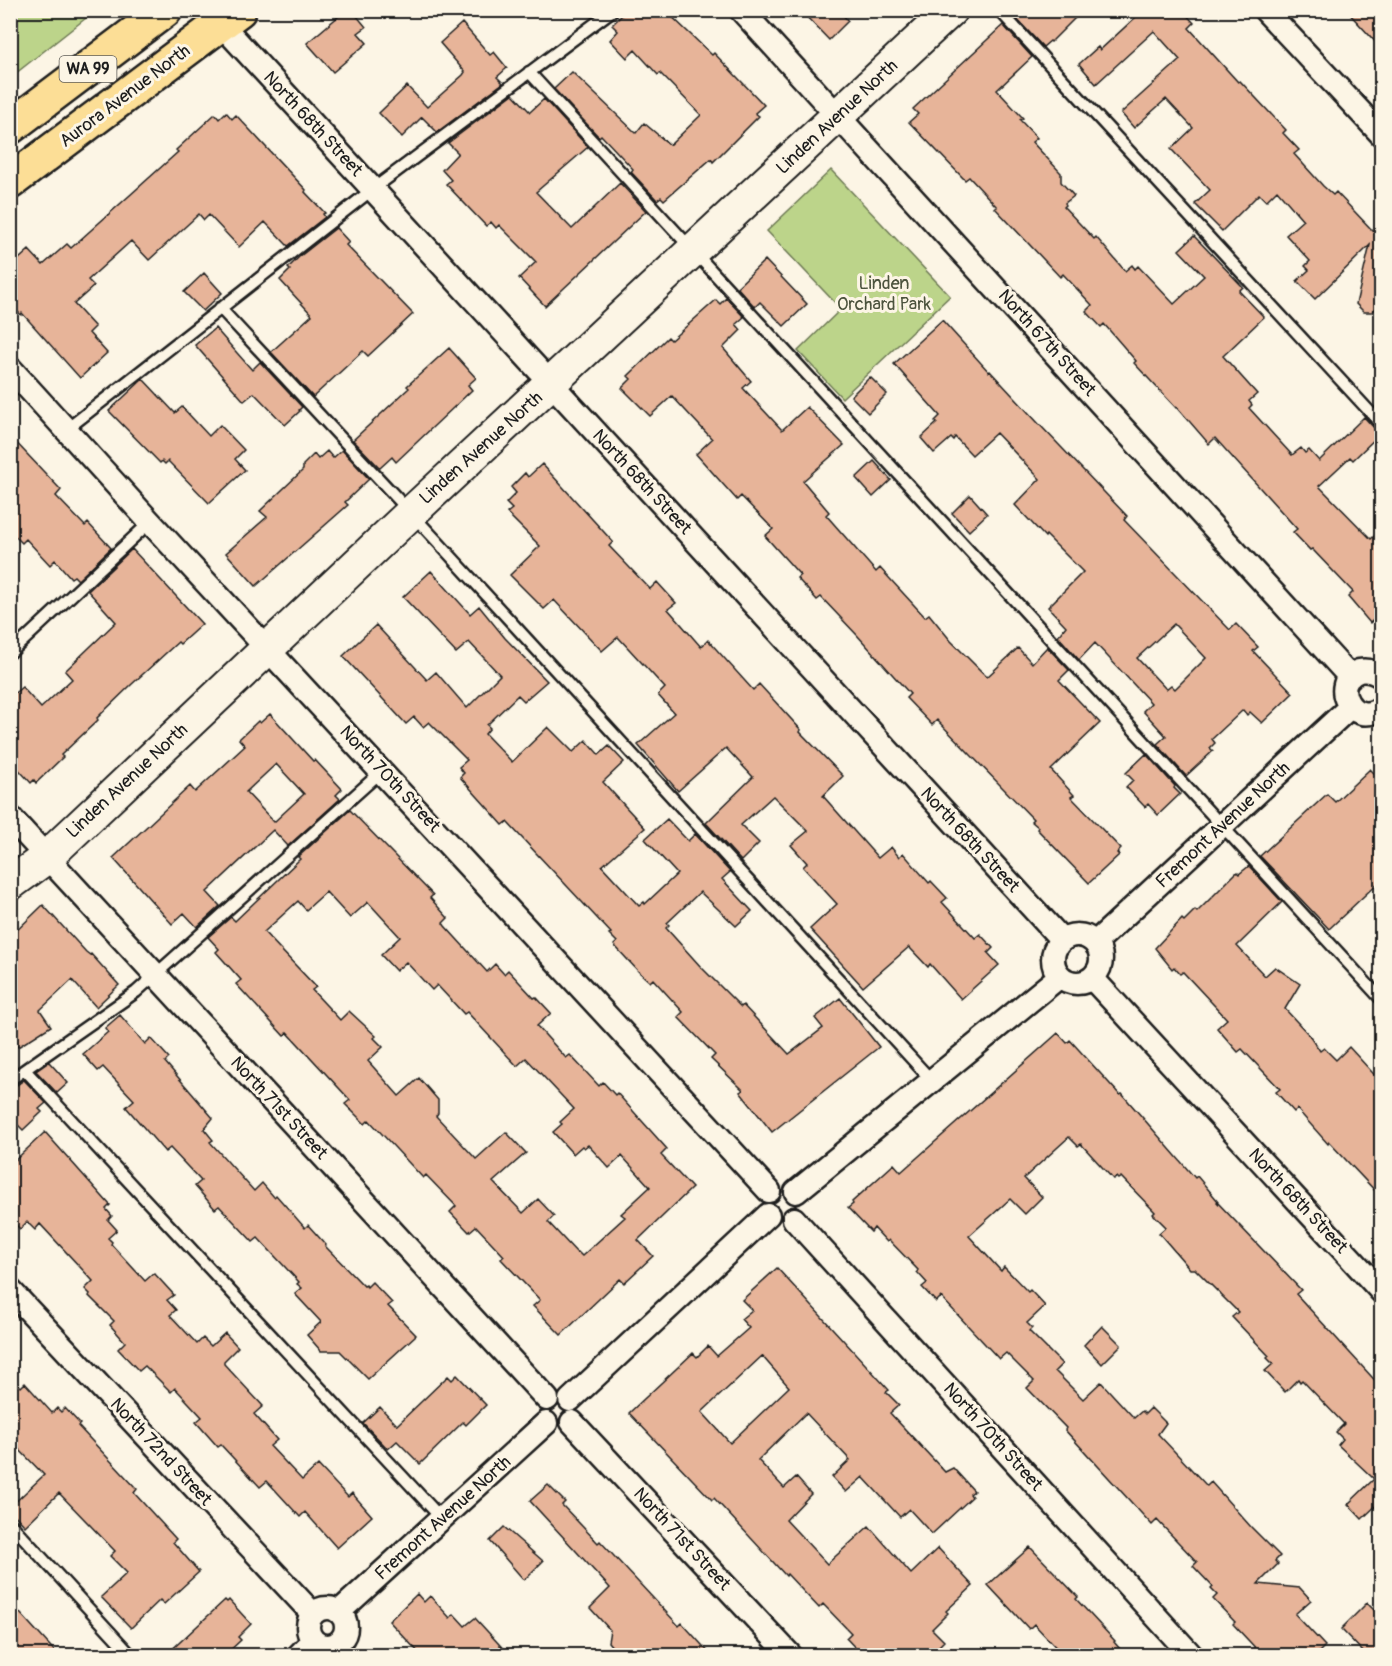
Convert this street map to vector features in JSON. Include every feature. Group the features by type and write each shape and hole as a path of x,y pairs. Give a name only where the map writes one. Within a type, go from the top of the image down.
{"highway":[{"name":"WA 99","path":"10,128 165,10"},
{"name":"Aurora Avenue North","path":"10,182 230,17"}],"main road":[{"name":"Linden Avenue North","path":"10,884 47,857 411,513 951,10"}],"street":[{"name":"North 67th Street","path":"741,10 1350,677"},
{"path":"1265,10 1382,135"},
{"name":"North 68th Street","path":"230,17 373,189 1062,940"},
{"name":"North 70th Street","path":"10,368 769,1191"},
{"path":"1381,708 1366,714 1359,713 1350,707 1344,689 1350,677 1358,672 1372,671 1382,677"},
{"name":"Fremont Avenue North","path":"1095,943 1350,707"},
{"name":"North 71st Street","path":"10,817 547,1399"},
{"path":"1072,935 1082,935 1095,943 1101,958 1100,966 1092,978 1074,983 1060,976 1053,963 1053,955 1062,940 1072,935"},
{"path":"796,1192 1060,976"},
{"name":"North 68th Street","path":"1092,978 1382,1292"},
{"path":"786,1186 796,1192 801,1203 794,1219 782,1223 768,1215 764,1202 769,1191 774,1187 786,1186"},
{"path":"570,1400 768,1215"},
{"name":"North 70th Street","path":"794,1219 1192,1656"},
{"name":"North 72nd Street","path":"10,1290 312,1614"},
{"path":"562,1395 570,1400 576,1410 572,1422 565,1428 559,1429 546,1423 542,1409 547,1399 562,1395"},
{"name":"North 71st Street","path":"572,1422 791,1656"},
{"name":"Fremont Avenue North","path":"339,1612 546,1423"},
{"path":"328,1607 339,1612 346,1624 344,1649 326,1646 305,1648 309,1618 312,1614 328,1607"}],"lane":[{"path":"67,429 373,189 613,10"},
{"path":"999,10 1382,425"},
{"path":"529,72 1382,1000"},
{"path":"220,308 933,1082"},
{"path":"10,653 150,522"},
{"path":"10,1080 132,995 382,771"},
{"path":"25,1070 442,1519"},
{"path":"10,1523 132,1656"}],"green space":[{"path":"11,10 95,10 95,11 11,77"},
{"name":"Linden Orchard Park","path":"831,170 950,296 842,398 798,351 841,309 767,231"}],"building":[{"path":"346,10 352,10 366,27 358,33 367,43 333,72 307,43"},
{"path":"627,10 665,10 712,55 714,53 764,105 755,113 759,116 713,162 711,159 664,200 661,197 657,200 631,172 633,169 554,89 572,72 636,133 644,123 670,145 701,115 635,50 627,58 610,40 618,31 612,25"},
{"path":"800,10 839,10 848,21 829,40"},
{"path":"1018,10 1083,10 1043,47 1013,15"},
{"path":"1135,10 1182,10 1194,23 1189,28 1286,130 1283,133 1299,150 1294,154 1323,186 1333,195 1336,192 1373,231 1382,232 1382,303 1372,312 1364,312 1356,304 1370,245 1315,299 1297,281 1309,270 1305,266 1310,261 1286,235 1303,220 1277,190 1266,201 1259,194 1222,231 1195,204 1210,190 1171,149 1193,128 1166,99 1134,128 1121,113 1180,60 1154,31 1096,84 1079,64 1098,47 1100,50 1138,15"},
{"path":"1346,10 1382,10 1382,49"},
{"path":"462,23 490,55 494,52 507,68 497,77 503,83 437,132 422,117 402,137 379,113 407,86 427,107 463,75 465,72 440,43"},
{"path":"1003,25 1032,57 997,90 1023,118 1020,120 1037,138 1032,142 1061,173 1061,182 1074,196 1065,203 1064,207 1094,239 1096,237 1125,271 1132,265 1135,269 1138,266 1174,304 1204,276 1179,250 1194,236 1243,287 1239,291 1264,317 1223,356 1257,394 1249,401 1252,405 1249,408 1292,455 1301,448 1305,453 1309,450 1319,461 1364,417 1376,430 1382,432 1353,460 1350,457 1319,486 1371,539 1382,529 1382,612 1370,623 1348,597 1353,592 1293,532 1297,529 1215,438 1209,444 1134,363 1136,361 1104,324 1101,327 1086,311 1092,305 1063,274 1060,277 969,177 965,180 909,122 918,114 913,109"},
{"path":"513,94 530,112 544,99 588,147 536,192 572,229 620,183 646,211 545,306 519,278 536,262 499,225 496,228 491,222 486,226 446,184 451,180 442,170 458,153 448,143"},
{"path":"226,112 232,119 236,115 306,190 305,192 325,213 323,214 325,217 288,246 265,222 239,247 209,215 204,220 199,214 149,260 131,241 88,280 94,286 74,304 95,327 89,333 107,353 80,378 22,313 21,315 10,304 10,267 29,250 43,265 67,244 71,248 178,152 176,150 215,114 219,119"},
{"path":"336,228 349,242 346,245 413,314 368,356 363,351 313,397 271,352 312,315 280,280 299,257"},
{"path":"765,260 807,304 784,326 760,302 755,307 737,287"},
{"path":"204,273 222,293 203,311 184,292"},
{"path":"726,298 744,317 736,324 741,330 723,348 751,381 743,388 782,430 807,407 844,445 803,481 829,512 826,515 876,572 880,568 925,617 929,614 951,641 987,677 1018,648 1032,663 1047,647 1069,670 1059,680 1100,723 1051,770 1074,795 1071,797 1121,849 1117,853 1119,855 1089,883 1037,829 1038,827 1031,821 1033,819 937,720 932,725 906,698 910,694 857,635 821,597 817,600 797,578 800,575 765,536 773,529 741,496 737,500 696,454 712,439 672,396 650,416 622,388 631,379 628,376 668,337 671,340 716,300 720,304"},
{"path":"942,320 1127,516 1124,520 1230,630 1236,624 1258,647 1253,651 1293,693 1262,723 1250,712 1247,715 1243,710 1212,739 1215,743 1210,748 1213,751 1186,776 1157,744 1166,736 1143,711 1151,703 1095,643 1079,660 1058,636 1066,626 1048,607 1083,572 1015,505 1040,479 996,433 972,455 955,437 934,453 921,438 937,423 935,421 940,416 894,364","holes":["1174,624 1206,658 1175,689 1171,685 1166,689 1137,658"]},
{"path":"215,328 252,370 260,362 302,407 285,425 254,393 244,401 195,345"},
{"path":"449,348 476,378 468,385 472,390 396,462 392,457 380,468 353,440"},
{"path":"870,377 887,394 868,413 851,396"},
{"path":"143,379 175,413 182,407 209,436 220,425 244,450 235,459 245,470 209,503 168,461 165,464 162,461 160,463 109,411"},
{"path":"10,436 61,490 56,496 85,526 88,523 111,548 78,580 74,576 71,578 55,560 50,565 26,539 22,543 10,531"},
{"path":"342,450 369,479 345,502 348,505 256,586 226,553 267,517 260,511 303,470 303,465 314,454 318,459 327,451 333,458"},
{"path":"874,461 891,480 873,497 856,478"},
{"path":"542,464 613,542 609,546 650,589 657,582 676,603 668,609 701,647 708,640 753,690 759,684 801,730 800,732 843,776 823,796 878,858 891,847 899,857 903,853 929,883 931,881 947,898 942,902 975,938 980,934 993,948 988,953 999,965 961,999 930,964 928,967 909,947 863,987 810,929 837,904 803,867 807,863 791,845 808,831 773,796 741,825 759,843 741,861 706,823 753,777 726,748 678,791 638,745 674,713 658,695 665,688 618,637 602,651 554,600 544,609 510,575 540,546 507,513 512,509 506,503 516,493 511,487 525,473 528,477"},
{"path":"970,495 987,514 969,531 952,513"},
{"path":"132,549 202,624 180,644 178,642 131,685 61,755 63,757 36,783 34,780 31,783 10,760 10,697 22,687 41,708 72,679 65,671 116,622 88,591"},
{"path":"431,571 470,614 479,606 505,638 547,681 524,701 518,695 487,725 490,728 485,734 512,762 548,727 573,752 586,740 599,755 609,746 624,762 603,782 645,828 602,866 639,906 644,902 645,904 677,874 645,839 667,819 688,841 695,834 730,872 722,879 752,911 736,926 700,892 667,923 669,925 666,928 701,967 741,1007 743,1005 789,1054 823,1028 815,1018 840,998 879,1047 772,1132 740,1092 743,1090 711,1059 715,1055 678,1017 683,1012 653,979 650,982 639,972 614,945 617,942 609,934 611,933 507,822 503,825 460,777 464,773 459,767 467,760 429,722 423,727 414,717 406,724 343,656 376,625 427,680 436,672 467,708 500,675 469,642 456,653 403,597"},
{"path":"270,714 342,789 336,795 340,799 288,846 273,830 207,892 220,906 197,927 184,913 172,924 113,858 190,786 195,792 245,746 239,739 258,721 260,723","holes":["276,764 304,794 274,822 246,792"]},
{"path":"1146,754 1180,794 1158,815 1148,804 1145,807 1126,787 1133,780 1126,773"},
{"path":"1370,769 1382,781 1382,879 1329,929 1260,856 1327,794 1335,802"},
{"path":"350,810 433,895 430,898 448,918 443,923 445,926 487,972 495,964 504,974 508,970 551,1013 537,1026 566,1058 570,1055 599,1086 603,1082 615,1095 617,1093 667,1149 661,1155 692,1188 638,1240 653,1256 624,1283 620,1279 561,1335 533,1306 540,1300 501,1259 504,1256 476,1226 469,1232 450,1212 456,1206 426,1175 423,1178 369,1120 365,1124 345,1104 350,1100 287,1032 284,1036 236,984 241,980 216,952 219,949 208,937 231,917 235,921 300,859 298,857","holes":["326,892 350,918 368,902 400,937 381,955 396,971 406,962 432,990 437,985 464,1014 467,1012 517,1066 526,1058 574,1109 553,1132 573,1154 582,1146 584,1148 588,1145 609,1168 622,1156 650,1187 621,1214 625,1217 582,1256 548,1222 554,1216 538,1199 523,1213 493,1182 526,1153 506,1132 476,1159 436,1116 438,1100 419,1078 399,1096 368,1061 383,1047 374,1038 376,1036 349,1011 340,1020 312,990 316,987 264,932 298,901 306,910"]},
{"path":"1249,866 1282,902 1237,946 1265,976 1275,967 1300,984 1285,1009 1310,1036 1320,1051 1324,1048 1336,1060 1349,1047 1382,1083 1382,1198 1297,1109 1294,1112 1276,1092 1280,1089 1242,1049 1238,1052 1217,1028 1227,1019 1183,972 1180,974 1174,967 1172,969 1155,948 1182,919 1184,921 1195,910 1197,912 1237,872 1239,874"},
{"path":"43,905 119,985 96,1007 72,980 40,1010 51,1026 18,1047 10,1037 10,937"},
{"path":"120,1015 145,1044 151,1038 169,1058 165,1062 213,1118 204,1129 213,1140 210,1142 254,1191 262,1183 274,1197 276,1195 305,1228 308,1225 364,1286 367,1287 372,1282 392,1303 388,1306 416,1335 368,1379 340,1351 321,1351 307,1335 321,1322 295,1294 302,1288 297,1284 299,1282 258,1238 253,1242 219,1206 215,1209 195,1186 201,1181 170,1148 165,1152 126,1107 134,1100 103,1067 98,1071 83,1054 108,1032 105,1028"},
{"path":"1058,1033 1067,1043 1070,1040 1120,1095 1122,1094 1195,1178 1197,1176 1217,1202 1301,1290 1296,1294 1382,1388 1382,1500 1362,1519 1348,1504 1374,1479 1338,1445 1343,1439 1336,1432 1344,1424 1302,1380 1300,1382 1298,1379 1285,1392 1265,1371 1273,1364 1267,1358 1269,1356 1232,1317 1238,1312 1195,1269 1190,1269 1159,1233 1166,1227 1153,1214 1155,1212 1121,1177 1113,1179 1081,1144 1078,1146 1069,1137 1024,1178 1042,1197 1025,1214 1010,1199 969,1236 1001,1271 1004,1267 1045,1306 1027,1323 1032,1328 1029,1331 1062,1364 1055,1371 1083,1399 1101,1382 1134,1418 1142,1411 1145,1414 1151,1408 1166,1423 1158,1434 1207,1486 1211,1482 1280,1556 1275,1561 1278,1564 1258,1584 1300,1588 1311,1600 1295,1614 1325,1646 1315,1656 1263,1656 1213,1599 1217,1595 1211,1589 1213,1587 1193,1566 1197,1562 1157,1520 1152,1525 1065,1430 1066,1428 1027,1388 1034,1381 1006,1353 999,1359 941,1297 936,1302 922,1287 927,1283 917,1272 918,1270 889,1240 887,1242 874,1228 871,1232 848,1208 894,1164 901,1172"},
{"path":"49,1062 68,1083 57,1093 36,1071"},
{"path":"24,1080 46,1103 39,1109 42,1112 23,1130 10,1117 10,1090"},
{"path":"45,1132 110,1205 106,1209 112,1216 108,1220 117,1230 108,1238 111,1244 145,1281 154,1273 174,1295 167,1300 176,1310 170,1315 197,1344 203,1338 211,1346 225,1333 238,1347 224,1361 224,1364 263,1406 254,1414 277,1440 270,1446 302,1480 318,1465 348,1497 352,1493 372,1516 337,1548 305,1512 300,1517 267,1481 260,1487 221,1445 218,1447 196,1422 202,1417 175,1388 171,1392 145,1366 139,1371 118,1349 125,1342 110,1325 114,1321 85,1289 93,1281 40,1224 35,1230 27,1222 20,1229 10,1219 10,1165"},
{"path":"777,1268 889,1390 886,1392 899,1405 890,1413 945,1472 953,1468 974,1491 970,1494 972,1497 932,1534 909,1509 900,1517 863,1477 846,1492 832,1477 850,1460 806,1413 758,1460 784,1488 796,1477 811,1494 786,1520 827,1564 869,1526 911,1574 938,1548 973,1586 946,1611 948,1613 932,1629 944,1641 929,1656 863,1656 846,1638 851,1633 823,1604 819,1608 787,1574 786,1576 714,1498 712,1500 629,1413 693,1353 697,1357 708,1346 717,1356 749,1328 741,1319 752,1310 742,1300","holes":["762,1356 789,1387 730,1443 702,1412"]},
{"path":"1102,1326 1121,1345 1102,1364 1084,1345"},
{"path":"457,1375 486,1405 466,1425 463,1422 420,1464 397,1441 388,1449 363,1423 380,1407 397,1425 448,1376 452,1380"},
{"path":"10,1376 21,1387 25,1383 52,1413 57,1408 61,1412 65,1408 80,1424 78,1426 137,1489 134,1493 176,1539 173,1542 199,1572 164,1604 160,1600 131,1628 101,1597 127,1573 110,1556 115,1551 59,1493 25,1526 10,1510 10,1507 44,1475 10,1440"},
{"path":"548,1485 565,1502 562,1505 598,1543 600,1541 679,1626 682,1623 712,1656 620,1656 608,1642 610,1630 590,1608 610,1588 530,1501"},
{"path":"504,1527 543,1561 524,1580 490,1541"},
{"path":"1030,1547 1078,1597 1076,1599 1126,1656 1064,1656 1034,1624 1029,1629 988,1585"},
{"path":"417,1594 424,1602 430,1596 450,1618 454,1614 465,1626 475,1618 510,1656 422,1656 389,1621"},
{"path":"225,1600 227,1602 229,1600 251,1624 238,1637 241,1640 224,1656 165,1656"},
{"path":"10,1602 59,1656 10,1656"},
{"path":"1367,1603 1382,1618 1382,1656 1367,1656 1341,1629"}]}
